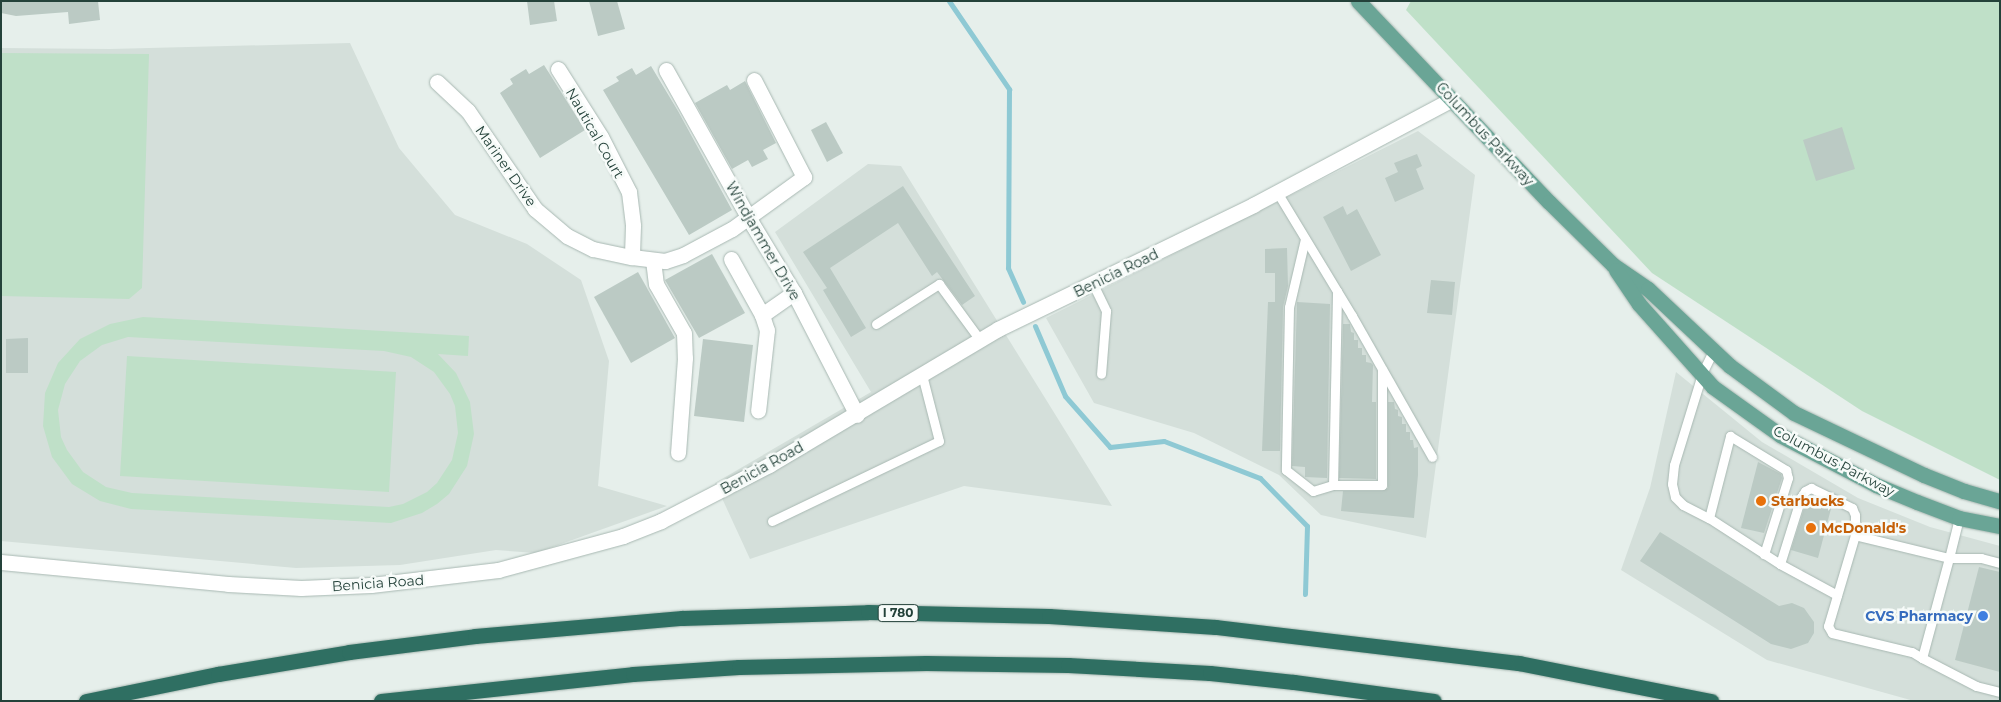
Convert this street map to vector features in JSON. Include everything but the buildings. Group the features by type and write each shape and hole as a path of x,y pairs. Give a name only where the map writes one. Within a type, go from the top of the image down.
{"highway":[{"name":"I 780","path":"86,701 218,674 349,652 475,636 682,618 868,612 1049,616 1233,628 1519,663 1711,701"},
{"path":"382,701 642,673 739,667 917,663 1068,665 1210,673 1434,701"}],"main road":[{"name":"Columbus Parkway","path":"1358,1 1613,265 1639,304 1713,387 1780,435 1876,485 1959,518 2000,526"},
{"name":"Columbus Parkway","path":"1613,265 1648,289 1730,366 1794,413 1924,475 2000,501"}],"street":[{"name":"Nautical Court","path":"558,69 601,137 629,192 633,226 632,257"},
{"name":"Windjammer Drive","path":"666,70 748,217 794,293 856,415"},
{"name":"Mariner Drive","path":"437,82 468,112 535,209 567,236 593,249 665,261 683,255 732,229 804,177 754,80"},
{"name":"Benicia Road","path":"1,562 228,584 301,588 371,585 498,570 614,539 661,521 769,464 856,415 998,329 1094,284 1277,192 1452,99"},
{"path":"730,259 762,315 767,330 758,411"},
{"path":"653,260 656,284 684,333 685,358 678,453"},
{"path":"762,315 794,293"}],"lane":[{"path":"1277,192 1337,291 1432,457"},
{"path":"1306,239 1289,307 1286,470 1313,491 1333,485 1382,485 1382,370"},
{"path":"876,324 939,284 980,340"},
{"path":"1094,284 1106,311 1101,374"},
{"path":"1333,485 1337,291"},
{"path":"1713,351 1702,374 1674,465 1672,484 1675,497 1683,505 1709,518 1780,564 1837,595"},
{"path":"772,521 939,440 922,375"},
{"path":"1709,518 1730,436 1786,470 1788,478 1764,554"},
{"path":"1780,564 1801,498 1805,491 1812,488 1852,508 1855,515 1855,534 1828,626 1832,633 1912,652 1976,686 2000,692"},
{"path":"1922,658 1959,518"},
{"path":"1855,534 1949,558 1981,558 2000,563"}],"shaded area":[{"path":"350,43 399,148 455,215 527,244 581,280 609,361 598,486 667,506 536,553 496,550 400,565 296,568 1,541 1,48 110,49"},
{"path":"1418,131 1475,175 1426,538 1321,515 1279,475 1194,433 1094,403 1046,318"},
{"path":"868,164 901,166 1112,506 964,486 750,559 715,483 871,392 775,232"},
{"path":"1676,372 1762,442 1858,498 1930,527 2000,546 2000,701 1914,701 1767,660 1621,570 1650,488"}],"green space":[{"path":"1411,1 2000,1 2000,480 1862,411 1652,273 1406,10"},
{"path":"1,53 149,54 142,288 129,299 1,296"},
{"path":"143,317 469,336 468,356 438,354 456,373 470,402 474,434 467,466 449,494 437,504 422,513 391,523 131,509 100,501 72,484 52,457 43,426 45,393 58,363 80,339 110,324","holes":["128,337 384,351 411,357 434,372 450,394 455,406 458,433 452,460 437,483 427,492 403,504 389,507 132,493 106,487 83,472 67,450 61,437 58,410 65,384 80,361 102,345"]},
{"path":"127,356 396,372 389,492 120,476"}],"waterway":[{"path":"949,1 1009,89 1008,268 1023,302"},
{"path":"1035,326 1065,396 1110,447 1164,441 1260,478 1307,526 1305,594"}],"place":[{"name":"Starbucks","path":"1761,501"},
{"name":"McDonald's","path":"1811,528"},
{"name":"CVS Pharmacy","path":"1983,616"}]}
